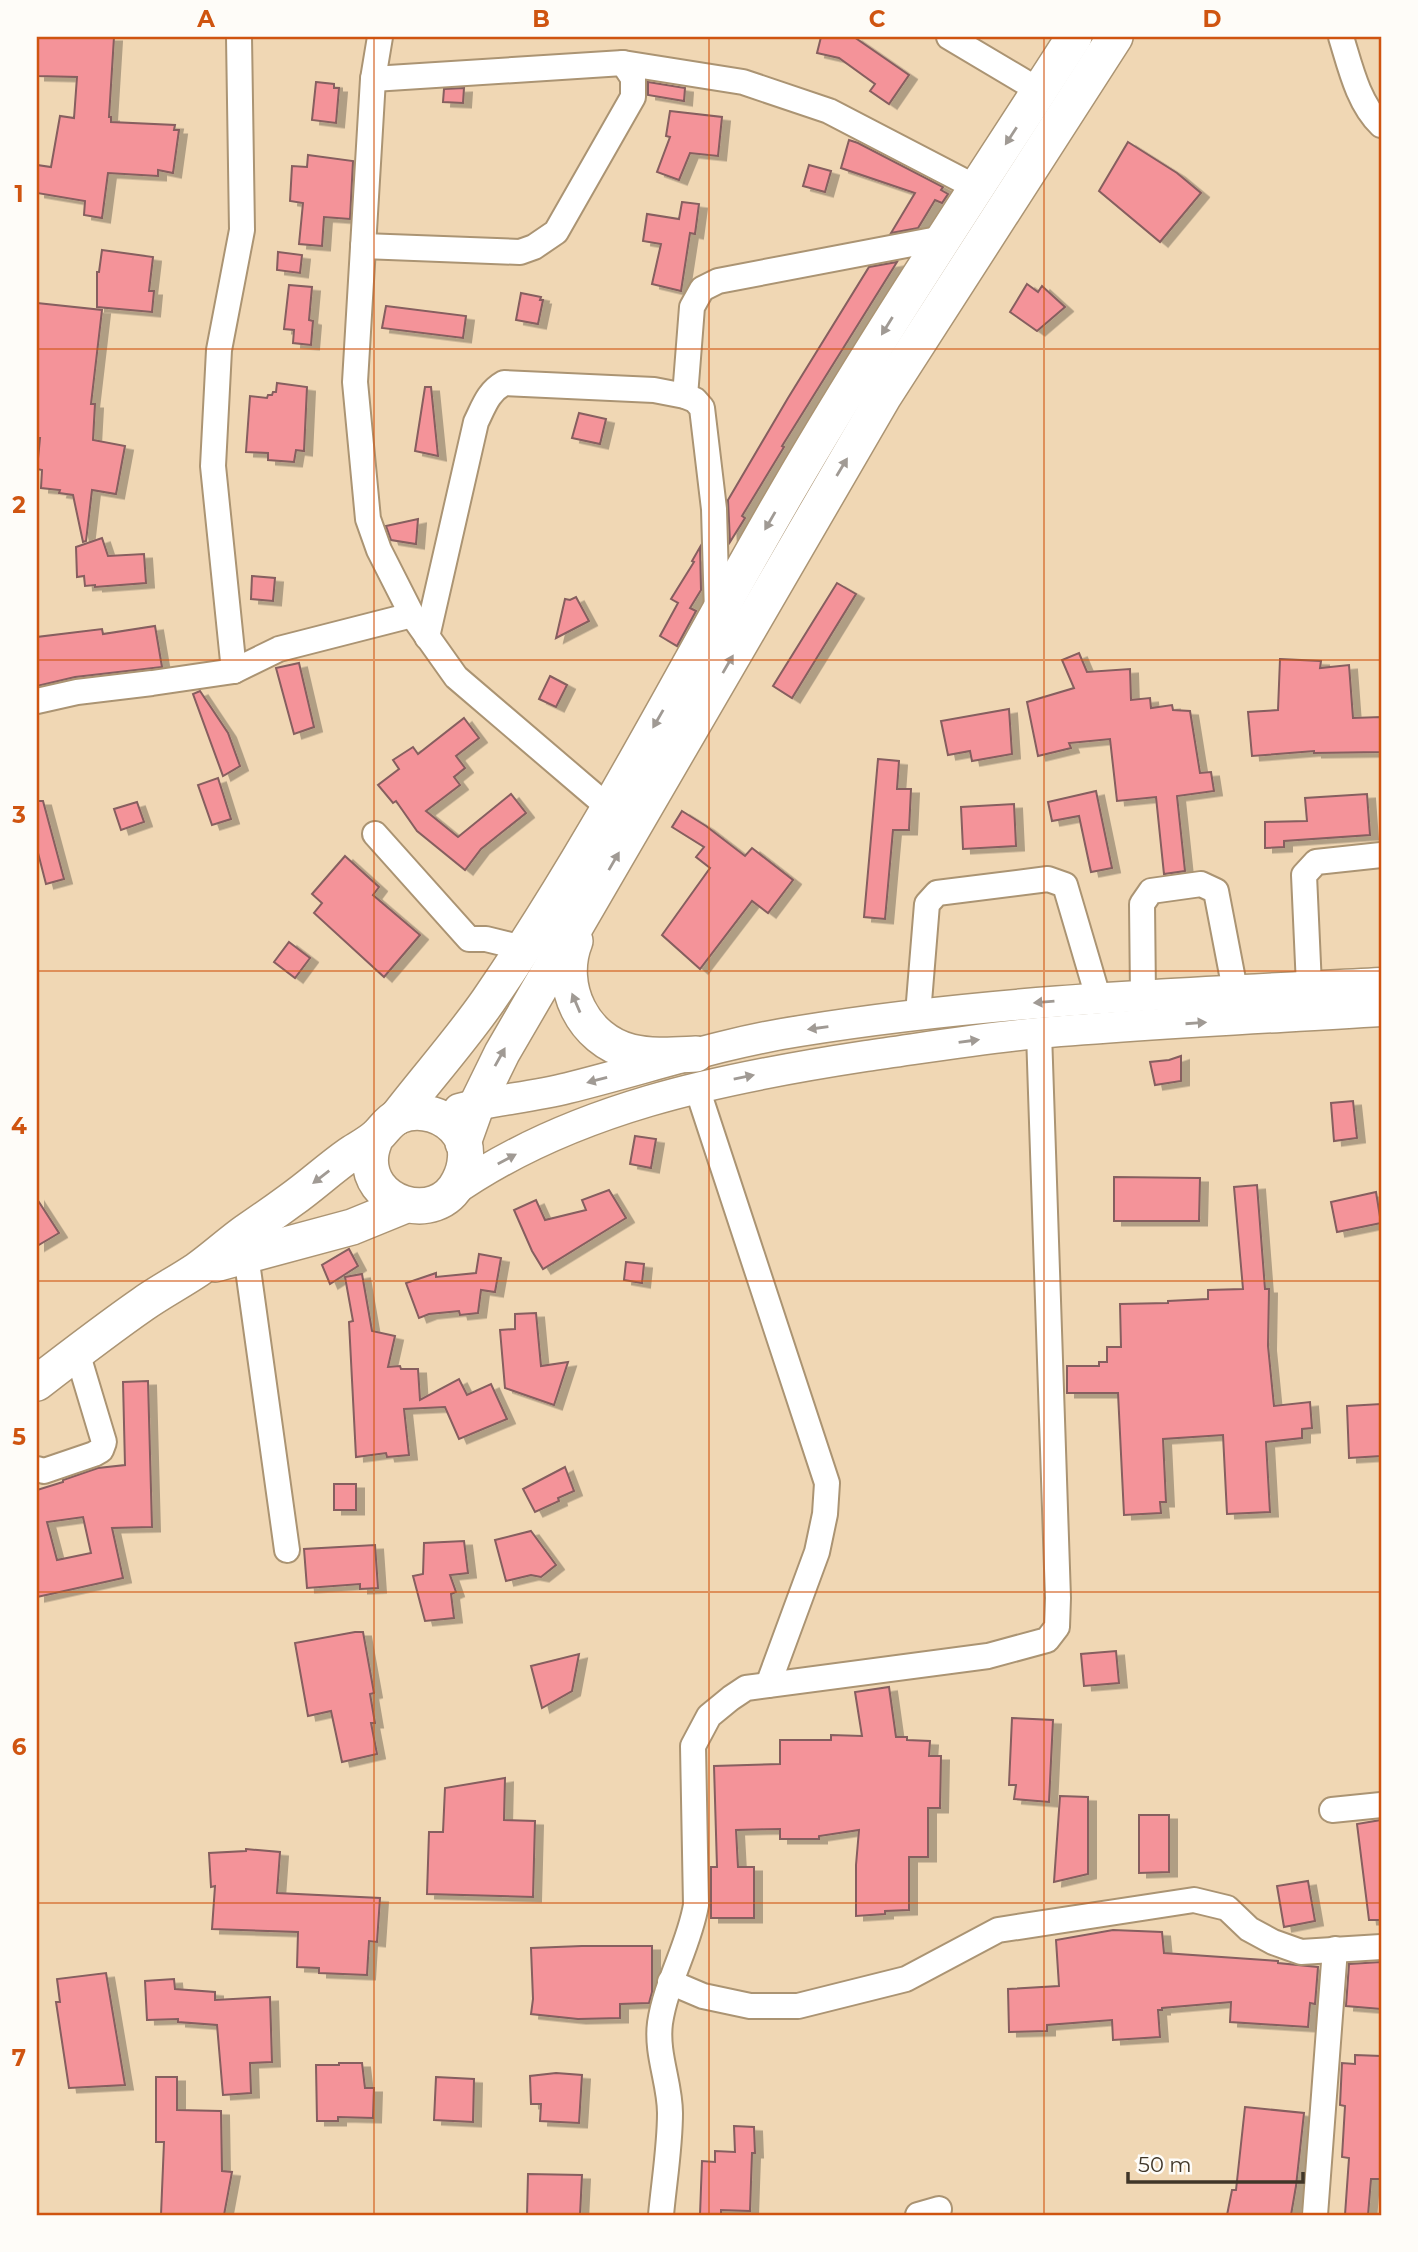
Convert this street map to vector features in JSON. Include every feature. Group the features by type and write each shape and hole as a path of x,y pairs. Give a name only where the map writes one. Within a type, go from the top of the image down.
{"highway":[{"path":"37,1383 146,1302 198,1269 386,1127 413,1112 436,1115 460,1135 464,1166 459,1182 449,1195 422,1207 406,1206 391,1199 379,1186 372,1171 371,1154 386,1127 460,1039 523,948 608,807 848,389 1074,37"},
{"path":"463,1143 477,1104 502,1053 821,502 947,295 1115,37"},
{"path":"595,895 572,947 569,964 568,979 579,1011 599,1037 630,1052 659,1056 696,1054"},
{"path":"198,1269 352,1227 406,1206"}],"main road":[{"path":"436,1115 477,1104 514,1100 568,1088 797,1031 918,1014 1098,997 1381,983"},
{"path":"449,1195 479,1173 577,1127 646,1102 790,1068 974,1040 1039,1033 1381,1012"}],"street":[{"path":"234,671 213,466 219,350 242,230 239,37"},
{"path":"380,37 373,79 355,383 368,519 379,550 412,615 456,677 608,807"},
{"path":"948,37 1040,91"},
{"path":"1341,37 1364,102 1381,124"},
{"path":"373,79 623,63 743,82 829,111 976,188"},
{"path":"363,246 520,252 534,247 556,232 633,97 633,78 623,63"},
{"path":"685,396 691,307 702,289 718,281 943,238"},
{"path":"427,637 476,422 488,395 505,383 654,390 695,400 702,408 714,509 717,615"},
{"path":"37,701 77,692 234,671 279,649 412,615"},
{"path":"375,834 469,939 485,939 523,948"},
{"path":"1309,986 1304,875 1316,862 1381,855"},
{"path":"918,1014 927,904 937,893 1048,879 1065,885 1098,997"},
{"path":"1143,995 1142,904 1151,891 1201,884 1216,891 1235,990"},
{"path":"661,2215 670,2112 667,2084 661,2063 659,2025 670,1982 692,1927 696,1905 693,1746 709,1716 746,1688 988,1656 1047,1640 1057,1627 1039,1033"},
{"path":"697,1088 827,1483 825,1514 817,1552 768,1685"},
{"path":"246,1255 287,1550"},
{"path":"37,1468 44,1471 101,1450 103,1442 77,1352"},
{"path":"1332,1810 1381,1805"},
{"path":"670,1982 703,1996 750,2006 798,2006 906,1979 998,1930 1194,1900 1227,1909 1249,1929 1273,1942 1301,1952 1381,1947"},
{"path":"1315,2215 1335,1950"}],"building":[{"path":"37,37 114,37 109,117 111,122 175,125 174,130 179,130 173,173 158,170 158,176 108,173 102,218 84,215 85,201 37,193 37,165 51,167 60,116 74,118 77,77 37,76"},
{"path":"821,37 854,37 909,75 889,104 870,91 875,84 839,58 817,53"},
{"path":"316,82 334,84 334,88 339,88 336,123 312,120"},
{"path":"648,82 685,88 684,101 648,95"},
{"path":"464,88 463,103 443,102 444,89"},
{"path":"670,111 722,117 718,156 690,153 679,180 657,172 670,137 666,136"},
{"path":"849,140 943,187 941,190 948,194 942,203 935,200 918,228 891,233 915,193 841,168"},
{"path":"1128,142 1177,173 1201,193 1160,242 1099,191"},
{"path":"308,155 353,161 350,219 324,217 322,246 299,244 303,203 290,201 292,166 307,167"},
{"path":"809,165 831,171 825,192 803,186"},
{"path":"682,202 699,204 695,234 690,233 681,291 652,284 661,244 643,241 647,214 679,219"},
{"path":"102,250 153,257 149,291 154,291 152,312 97,307 97,272"},
{"path":"278,252 302,255 300,273 277,270"},
{"path":"897,262 782,446 784,447 742,516 745,518 730,542 728,500 788,398 869,267"},
{"path":"1027,284 1038,292 1042,286 1065,307 1037,331 1010,312"},
{"path":"289,285 312,287 309,320 313,321 311,345 293,343 294,330 284,329"},
{"path":"521,293 541,297 540,300 543,300 538,324 516,320"},
{"path":"37,303 102,310 91,404 95,404 93,440 125,446 116,494 92,490 86,541 83,542 73,495 59,493 60,490 41,488 42,470 37,469 40,438 37,438"},
{"path":"386,306 466,316 463,338 382,328"},
{"path":"277,383 307,387 304,451 296,450 294,462 268,460 268,453 246,452 250,396 267,398 276,392"},
{"path":"425,387 431,387 438,456 415,451"},
{"path":"579,413 606,419 600,444 572,438"},
{"path":"418,519 416,544 391,540 386,526"},
{"path":"102,538 108,556 144,554 146,583 85,586 84,576 77,577 76,547"},
{"path":"700,547 701,590 690,608 696,611 677,646 660,636 678,603 671,599"},
{"path":"252,576 275,578 273,601 251,599"},
{"path":"837,583 856,594 792,698 773,686"},
{"path":"576,597 589,621 556,638 565,599"},
{"path":"155,626 162,667 75,677 37,686 37,637 102,629 103,634"},
{"path":"1079,653 1087,672 1130,669 1131,700 1150,698 1151,708 1172,705 1173,710 1190,711 1200,773 1211,772 1214,791 1177,796 1185,871 1164,874 1156,797 1117,801 1110,739 1069,743 1071,748 1038,756 1027,702 1074,688 1062,660"},
{"path":"1280,659 1321,661 1320,668 1349,665 1353,718 1381,717 1381,752 1314,751 1252,756 1248,712 1278,710"},
{"path":"299,663 314,727 294,734 276,668"},
{"path":"550,676 567,685 556,707 539,699"},
{"path":"200,691 228,733 240,766 223,776 193,694"},
{"path":"1009,709 1012,754 972,761 970,751 948,755 941,721"},
{"path":"464,718 479,738 456,756 465,768 454,777 460,785 426,811 458,837 511,794 526,813 481,849 465,870 417,831 396,801 393,803 378,785 399,769 393,760 413,747 418,754"},
{"path":"878,759 899,761 897,789 911,789 909,830 893,830 885,919 864,917"},
{"path":"218,778 231,819 212,825 198,785"},
{"path":"1096,791 1112,868 1091,872 1079,816 1052,821 1048,802"},
{"path":"1367,794 1370,835 1284,841 1284,847 1265,848 1265,822 1307,821 1305,798"},
{"path":"37,801 43,801 64,879 46,884 37,849"},
{"path":"137,802 144,822 121,830 114,809"},
{"path":"1014,804 1016,846 963,849 961,807"},
{"path":"682,811 745,856 752,848 793,880 768,913 752,901 700,969 662,935 710,868 696,857 704,847 672,827"},
{"path":"345,856 379,887 373,895 420,935 384,977 314,913 322,903 312,894"},
{"path":"289,942 310,958 295,978 274,962"},
{"path":"1181,1056 1181,1081 1155,1085 1150,1062"},
{"path":"1353,1101 1357,1138 1334,1141 1331,1103"},
{"path":"635,1136 656,1139 651,1168 630,1164"},
{"path":"1114,1177 1200,1178 1199,1221 1114,1221"},
{"path":"1257,1185 1265,1289 1269,1289 1268,1346 1274,1406 1310,1402 1312,1428 1302,1429 1302,1438 1266,1442 1270,1512 1227,1514 1223,1435 1163,1439 1166,1502 1160,1502 1161,1513 1124,1515 1118,1393 1067,1393 1067,1366 1099,1366 1099,1362 1107,1362 1107,1347 1121,1347 1120,1304 1208,1299 1208,1290 1243,1289 1234,1187"},
{"path":"609,1190 626,1218 543,1269 514,1210 536,1200 545,1220 586,1210 582,1200"},
{"path":"1376,1192 1381,1223 1337,1232 1331,1202"},
{"path":"37,1199 59,1233 37,1246"},
{"path":"349,1249 358,1266 330,1284 322,1265"},
{"path":"479,1254 501,1258 495,1292 481,1290 478,1313 460,1315 459,1311 429,1314 419,1318 406,1283 436,1273 436,1277 476,1273"},
{"path":"626,1262 644,1264 642,1283 624,1280"},
{"path":"362,1274 372,1331 395,1336 388,1367 418,1369 420,1400 459,1379 467,1395 491,1384 507,1419 459,1439 445,1407 404,1409 409,1455 387,1457 386,1453 356,1457 349,1322 353,1321 345,1277"},
{"path":"536,1313 541,1366 568,1362 554,1405 505,1388 500,1330 515,1329 515,1314"},
{"path":"148,1381 152,1527 112,1528 123,1578 37,1597 37,1490 98,1468 125,1465 123,1382","holes":["83,1517 91,1553 57,1560 47,1522"]},
{"path":"1381,1404 1381,1456 1349,1458 1347,1406"},
{"path":"565,1467 574,1491 535,1512 523,1489"},
{"path":"334,1484 356,1484 356,1510 334,1510"},
{"path":"531,1531 556,1565 541,1577 531,1575 506,1581 495,1540"},
{"path":"464,1541 468,1573 450,1575 456,1592 451,1594 454,1618 425,1621 413,1576 423,1574 424,1543"},
{"path":"375,1545 378,1588 360,1589 360,1584 307,1588 304,1549"},
{"path":"363,1632 374,1693 370,1694 375,1723 371,1723 377,1754 342,1762 331,1711 308,1716 295,1643"},
{"path":"1116,1651 1119,1683 1084,1686 1081,1654"},
{"path":"579,1654 572,1691 542,1708 531,1666"},
{"path":"889,1687 896,1737 930,1741 929,1756 941,1756 940,1808 928,1808 928,1857 909,1857 909,1910 856,1916 859,1830 819,1836 819,1839 780,1839 780,1829 736,1830 738,1867 754,1867 754,1918 711,1918 711,1867 717,1867 714,1766 780,1764 780,1740 831,1740 831,1735 862,1736 855,1692"},
{"path":"1012,1718 1053,1720 1049,1802 1014,1799 1016,1785 1009,1785"},
{"path":"505,1778 504,1820 535,1821 533,1897 427,1894 429,1832 443,1832 445,1788"},
{"path":"1060,1796 1088,1797 1088,1874 1054,1882"},
{"path":"1139,1815 1169,1815 1169,1872 1139,1873"},
{"path":"1381,1820 1381,1920 1369,1920 1357,1824"},
{"path":"246,1849 280,1852 277,1893 380,1898 377,1942 369,1941 367,1975 319,1973 319,1968 297,1967 298,1932 212,1929 215,1886 211,1887 209,1853"},
{"path":"1308,1881 1315,1921 1284,1927 1277,1886"},
{"path":"1113,1930 1162,1932 1164,1953 1278,1961 1318,1967 1315,2004 1310,2003 1308,2027 1230,2022 1231,2002 1162,2008 1158,2010 1160,2037 1113,2040 1112,2020 1047,2025 1047,2031 1009,2032 1008,1989 1059,1986 1056,1940"},
{"path":"652,1946 652,1992 649,2003 620,2004 620,2018 578,2019 531,2014 531,1948"},
{"path":"1381,1962 1381,2009 1346,2006 1349,1964"},
{"path":"106,1973 125,2085 69,2088 56,2002 60,2002 57,1979"},
{"path":"174,1979 175,1989 215,1992 215,2000 270,1997 272,2062 250,2063 251,2093 223,2095 217,2025 178,2022 178,2019 147,2020 145,1981"},
{"path":"1355,2055 1381,2056 1381,2179 1371,2179 1368,2215 1345,2215 1349,2158 1342,2157 1345,2106 1340,2105 1342,2063 1355,2064"},
{"path":"362,2063 365,2088 374,2088 373,2118 338,2117 338,2121 317,2121 316,2065"},
{"path":"556,2073 582,2075 579,2123 540,2121 541,2104 531,2104 530,2076"},
{"path":"156,2077 177,2077 177,2110 221,2111 222,2171 232,2172 224,2215 161,2215 164,2142 156,2142"},
{"path":"436,2077 474,2079 473,2122 434,2120"},
{"path":"1245,2107 1304,2113 1291,2215 1227,2215 1232,2190 1236,2190"},
{"path":"734,2126 754,2127 755,2153 752,2153 750,2211 721,2210 721,2215 700,2215 702,2161 715,2162 715,2151 735,2152"},
{"path":"528,2174 582,2175 580,2215 527,2215"}]}
